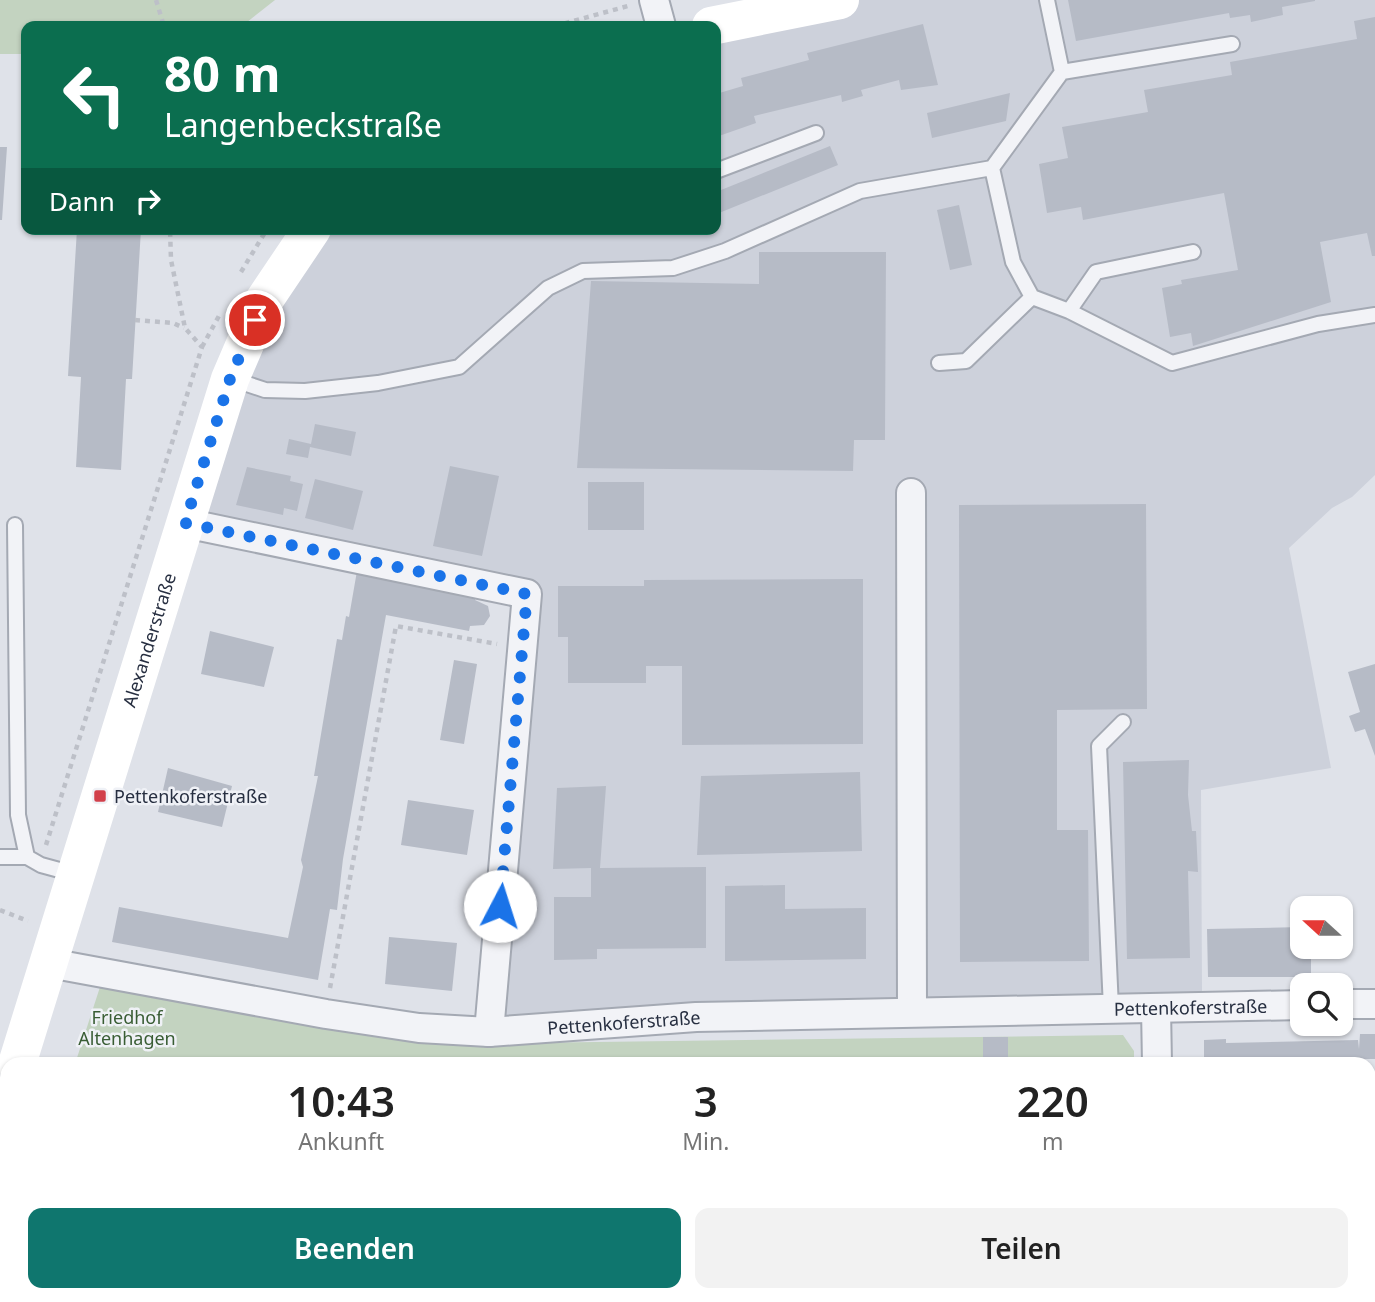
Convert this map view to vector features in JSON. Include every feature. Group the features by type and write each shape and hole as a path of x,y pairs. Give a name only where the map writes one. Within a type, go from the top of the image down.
{"main road":[{"path":"721,24 840,0"},
{"name":"Alexanderstraße","path":"19,1057 49,963 58,870 185,523 230,379 263,302 308,235"}],"street":[{"path":"647,2 658,21"},
{"path":"911,493 912,1012"},
{"path":"185,523 527,594 489,1032"},
{"name":"Pettenkoferstraße","path":"49,963 326,1014 419,1028 489,1032 696,1017 1290,1005"},
{"path":"1353,1004 1375,1004"},
{"path":"1156,1008 1157,1057"}],"lane":[{"path":"1048,0 1062,72"},
{"path":"230,379 265,390 304,391 378,383 459,367 548,288 583,271 673,268 725,251 860,191 992,168 1062,72 1232,44"},
{"path":"721,169 816,134"},
{"path":"992,168 1013,262 1032,297 1069,311 1172,363 1318,324 1375,315"},
{"path":"1069,311 1096,272 1193,252"},
{"path":"939,363 966,360 1032,297"},
{"path":"15,525 18,815 27,857"},
{"path":"1111,1008 1099,746 1123,722"},
{"path":"0,857 27,857 58,870"}],"path":[{"path":"156,0 162,21"},
{"path":"574,21 647,2"},
{"path":"170,235 171,260 184,328"},
{"path":"0,910 27,920 58,870 202,347 184,328 135,320"},
{"path":"326,1014 396,626 522,648"}],"shaded area":[{"path":"840,0 1375,0 1375,475 1352,497 1332,508 1289,548 1331,768 1201,790 1202,991 1156,1008 489,1032 527,594 185,523 309,235 721,235 721,25"}],"green space":[{"path":"0,0 275,0 248,21 21,21 21,54 0,54"},
{"name":"Friedhof Altenhagen","path":"100,987 417,1041 523,1043 1123,1035 1134,1051 1134,1057 77,1057"}],"building":[{"path":"1068,0 1315,1 1282,7 1283,15 1251,22 1250,15 1230,18 1229,13 1076,41"},
{"path":"1375,17 1375,256 1372,256 1367,233 1320,242 1331,302 1193,346 1191,333 1170,337 1162,288 1182,284 1181,280 1238,270 1224,193 1083,220 1081,207 1047,213 1039,164 1068,158 1062,127 1148,112 1144,90 1232,75 1230,62 1357,39 1354,21"},
{"path":"923,24 938,85 901,90 899,80 861,90 863,96 842,102 841,95 754,116 756,123 721,135 721,93 743,86 741,78 809,60 807,53"},
{"path":"1010,93 1006,121 932,138 927,113"},
{"path":"830,146 838,165 721,212 721,190"},
{"path":"0,147 7,147 2,220 0,220"},
{"path":"959,205 972,265 950,270 937,210"},
{"path":"77,235 141,235 132,379 126,379 121,470 76,467 81,377 68,376"},
{"path":"759,252 886,252 885,440 854,440 853,471 577,468 591,281 759,284"},
{"path":"315,424 356,432 351,456 310,447 308,458 286,454 289,439 311,444"},
{"path":"450,466 499,476 482,556 433,546"},
{"path":"247,467 291,476 290,481 303,484 297,511 284,508 283,515 236,505"},
{"path":"315,479 363,491 353,530 305,518"},
{"path":"588,482 644,482 644,530 588,530"},
{"path":"1146,504 1147,709 1057,710 1057,830 1088,830 1089,961 960,962 959,505"},
{"path":"357,571 476,596 475,600 488,606 490,616 484,625 470,626 469,631 386,615 343,859 337,910 330,909 318,980 112,942 119,907 288,938 318,776 314,776 337,639 342,640 346,616 349,617"},
{"path":"863,579 863,744 682,745 682,666 646,666 646,683 568,683 568,637 558,637 558,586 644,586 644,580"},
{"path":"210,631 274,647 264,687 201,674"},
{"path":"454,660 477,664 464,744 440,740"},
{"path":"1375,664 1375,756 1365,729 1355,732 1349,716 1360,712 1348,672"},
{"path":"1189,760 1188,795 1192,831 1196,831 1198,872 1188,871 1190,958 1127,959 1123,762"},
{"path":"168,768 232,786 222,827 158,812"},
{"path":"860,772 862,851 697,855 701,776"},
{"path":"606,786 600,868 706,867 706,948 597,949 597,959 554,960 554,897 591,897 591,868 553,869 557,788"},
{"path":"408,800 474,810 467,855 401,845"},
{"path":"785,885 785,909 866,908 866,959 725,961 725,886"},
{"path":"1290,927 1290,959 1311,959 1311,973 1290,973 1290,977 1208,977 1207,929"},
{"path":"389,937 457,943 452,991 385,984"},
{"path":"1360,1034 1375,1034 1375,1057 1204,1057 1204,1040 1226,1039 1226,1043 1358,1040 1359,1049"},
{"path":"983,1037 1008,1037 1008,1057 983,1057"}],"place":[{"name":"Pettenkoferstraße","path":"100,796"}],"route":[{"path":"255,320 230,379 185,523 527,594 500,906"}]}
